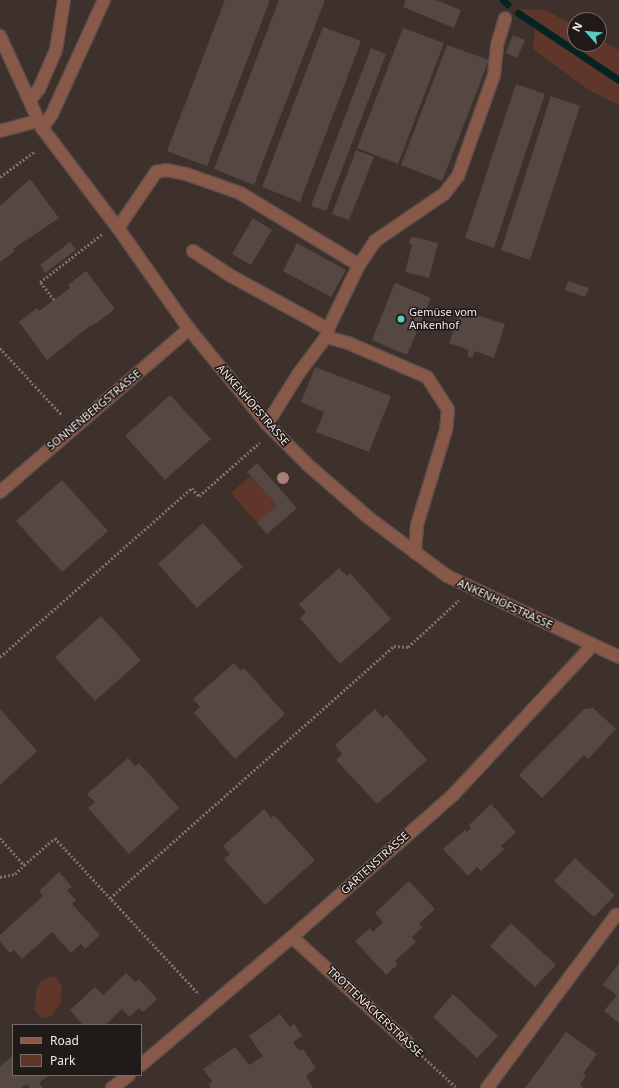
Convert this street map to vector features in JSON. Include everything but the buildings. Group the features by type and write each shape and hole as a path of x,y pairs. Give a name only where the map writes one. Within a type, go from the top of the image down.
{"street":[{"path":"30,100 39,89 56,50 64,0"},
{"path":"0,131 40,124 52,114 104,0"},
{"path":"270,426 299,372 327,333 359,265 375,241 444,194 458,176 494,75 497,45 505,18"},
{"name":"ANKENHOFSTRASSE","path":"0,36 40,124 118,228 189,329 270,426 308,465 369,518 447,576 619,657"},
{"path":"118,228 156,172 166,170 186,174 240,193 359,265"},
{"path":"193,251 231,276 327,333 427,377 448,409 446,430 417,525 415,553"},
{"name":"SONNENBERGSTRASSE","path":"0,492 74,426 189,329"},
{"name":"GARTENSTRASSE","path":"142,1064 292,937 453,795 593,645"},
{"path":"487,1088 616,915"},
{"name":"TROTTENACKERSTRASSE","path":"292,937 407,1042"},
{"path":"112,1088 128,1076"}],"path":[{"path":"0,177 35,151"},
{"path":"54,300 40,282 103,234"},
{"path":"0,348 51,405 74,426"},
{"path":"0,657 192,488 199,496 270,426"},
{"path":"110,898 394,646 408,647 461,599"},
{"path":"0,838 24,865"},
{"path":"0,877 15,874 55,838 210,1006"},
{"name":"TROTTENACKERSTRASSE","path":"407,1042 455,1087"}],"green space":[{"path":"521,9 545,10 567,22 567,52 607,52 607,43 619,50 619,105 589,90 533,49 535,29 516,16"},
{"path":"250,476 277,505 257,523 231,493"},
{"path":"54,976 61,984 62,990 60,1005 52,1016 42,1018 34,1010 37,987 42,980"}],"waterway":[{"path":"503,0 507,4"},
{"path":"518,13 619,80"}],"place":[{"name":"Gemüse vom Ankenhof","path":"401,319"}]}
